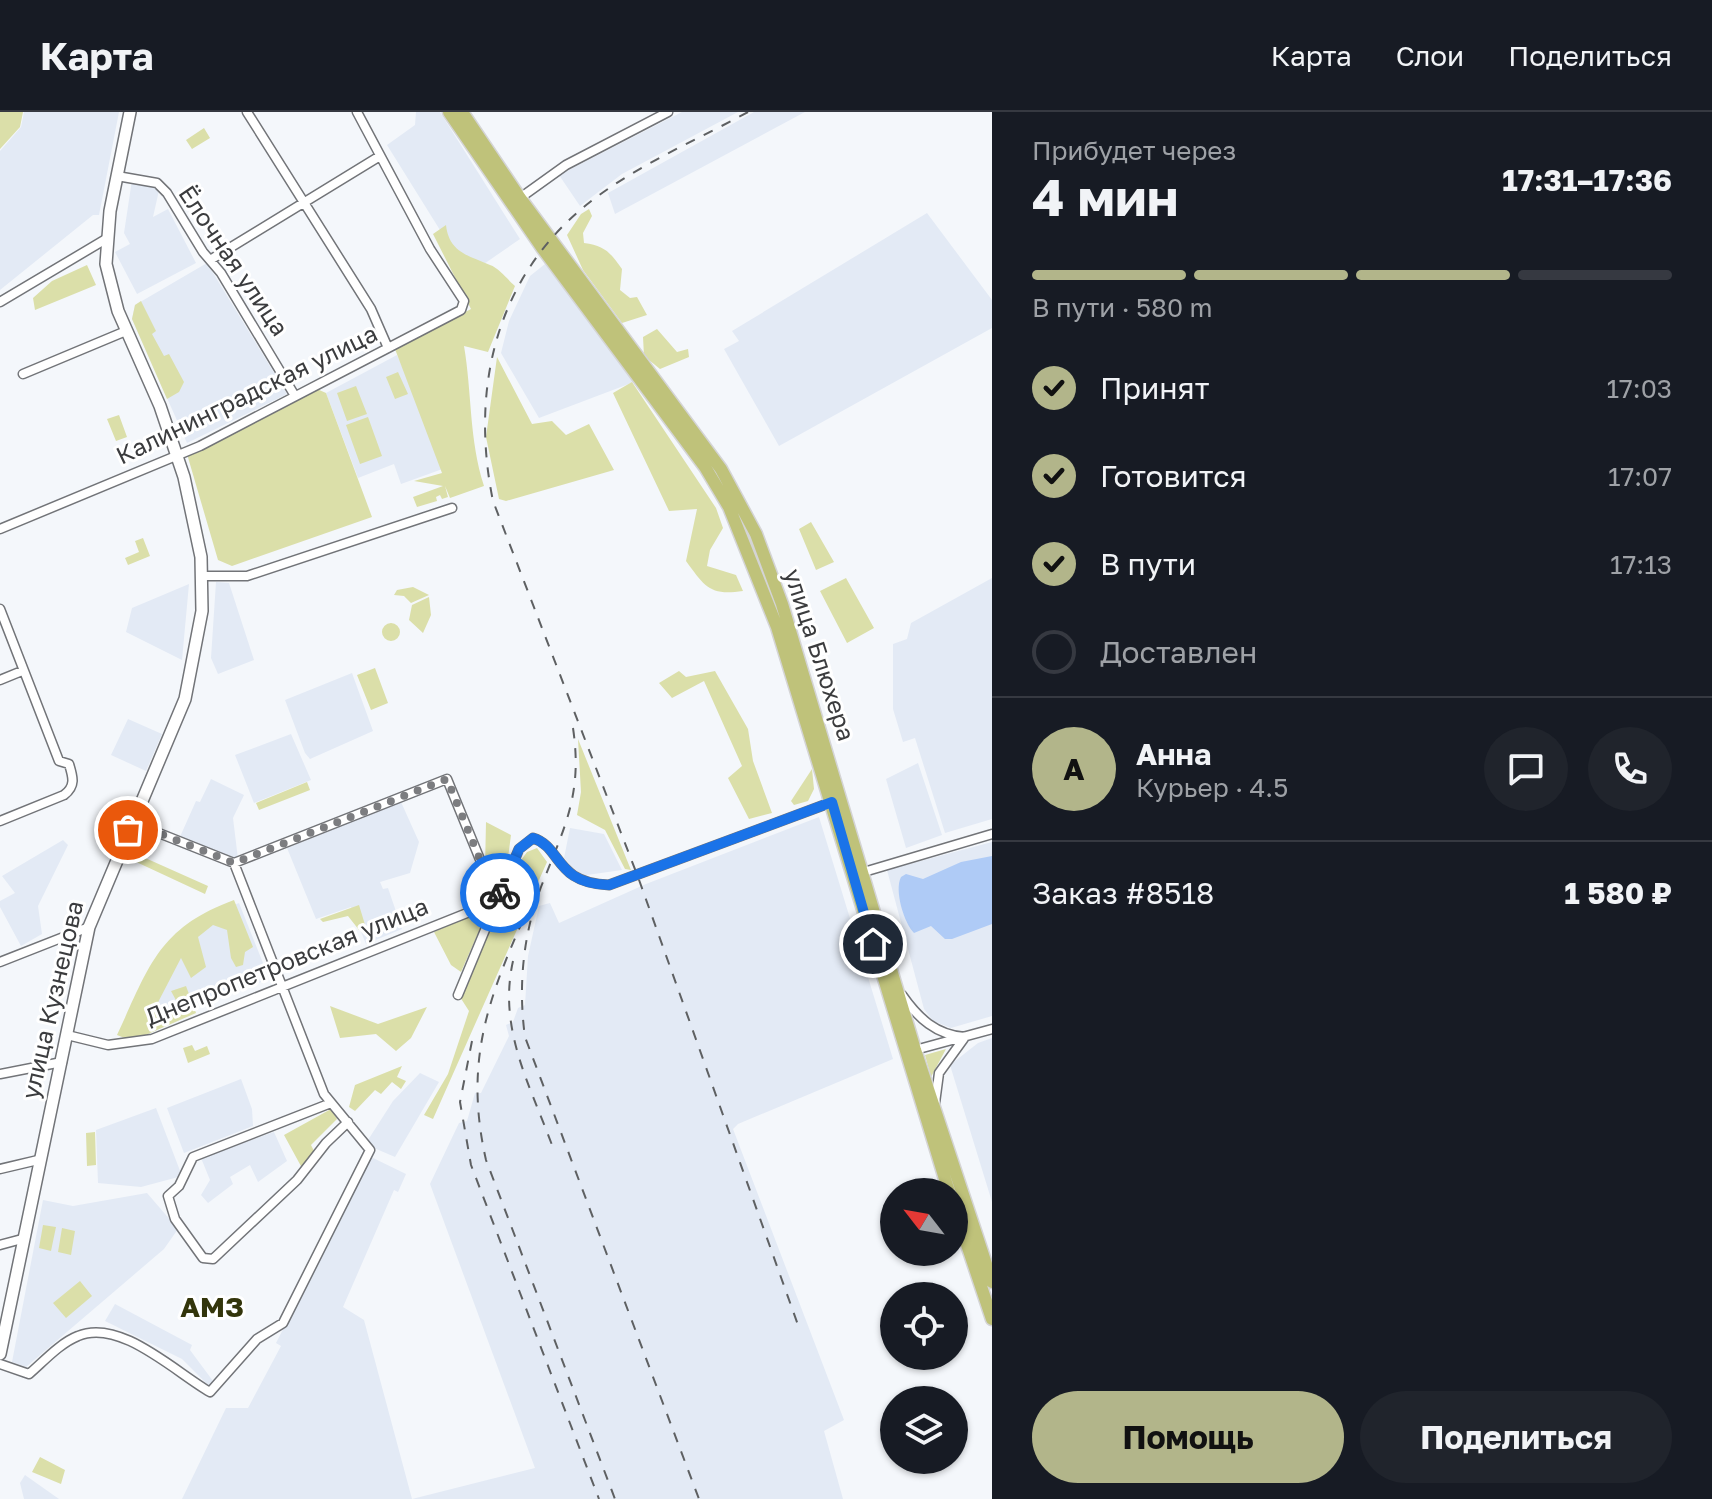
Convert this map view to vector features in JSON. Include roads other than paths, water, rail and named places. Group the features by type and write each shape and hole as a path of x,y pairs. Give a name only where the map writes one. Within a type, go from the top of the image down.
{"main road":[{"name":"улица Блюхера","path":"449,112 543,249 687,441 729,507 770,609 836,800"},
{"name":"улица Блюхера","path":"462,112 520,198 664,390 735,492 756,534 782,604 945,1178"},
{"name":"улица Блюхера","path":"858,874 992,1282"},
{"path":"968,1248 992,1319"}],"street":[{"name":"улица Кузнецова","path":"0,1354 89,927 188,688 202,611 203,576 198,539 178,456 126,331 108,278 106,239 130,112"},
{"path":"247,112 371,309 388,348"},
{"path":"210,260 380,156 357,112"},
{"path":"520,198 566,165 668,112"},
{"name":"Калининградская улица","path":"0,529 178,456 464,307 380,156"},
{"name":"Ёлочная улица","path":"117,176 157,183 167,193 221,273 295,396"},
{"path":"0,302 106,239"},
{"path":"23,374 126,331"},
{"path":"203,576 247,576 452,508"},
{"path":"0,609 59,761 69,764 73,778 70,791 64,795 0,821"},
{"path":"0,680 22,671"},
{"path":"131,822 234,863 447,779 497,901"},
{"path":"458,995 519,849 533,838 543,843 573,877 609,885 836,800"},
{"path":"858,874 992,834"},
{"path":"0,1364 29,1374 75,1337 105,1332 169,1363 210,1392 257,1339 283,1323 370,1150 331,1103 319,1082 234,863"},
{"name":"Днепропетровская улица","path":"67,1035 108,1045 143,1041 497,901"},
{"path":"0,962 89,927"},
{"path":"896,986 915,1014 936,1030 965,1037"},
{"path":"915,1050 992,1029"},
{"path":"935,1112 939,1073 965,1037"},
{"path":"0,1074 62,1062"},
{"path":"331,1103 193,1157 179,1186 168,1196 168,1206 203,1258 210,1260 251,1227 348,1122"},
{"path":"0,1169 38,1160"},
{"path":"0,1245 22,1239"}],"water":[{"path":"992,856 992,924 952,939 945,939 931,926 914,933 901,906 901,877 906,874 923,879 961,862"}],"railway":[{"path":"748,112 616,184 564,225 536,258 515,294 499,332 489,372 485,414 493,501 638,877 798,1325"},
{"path":"573,728 573,792 564,828 535,905 526,942 522,980 525,1037 699,1499"},
{"path":"523,920 498,980 482,1037 478,1066 480,1126 486,1160 615,1499"},
{"path":"513,961 509,986 513,1032 518,1055 552,1145"},
{"path":"472,1041 460,1102 471,1165 599,1499"}],"district":[{"name":"АМЗ","path":"212,1307"}]}
